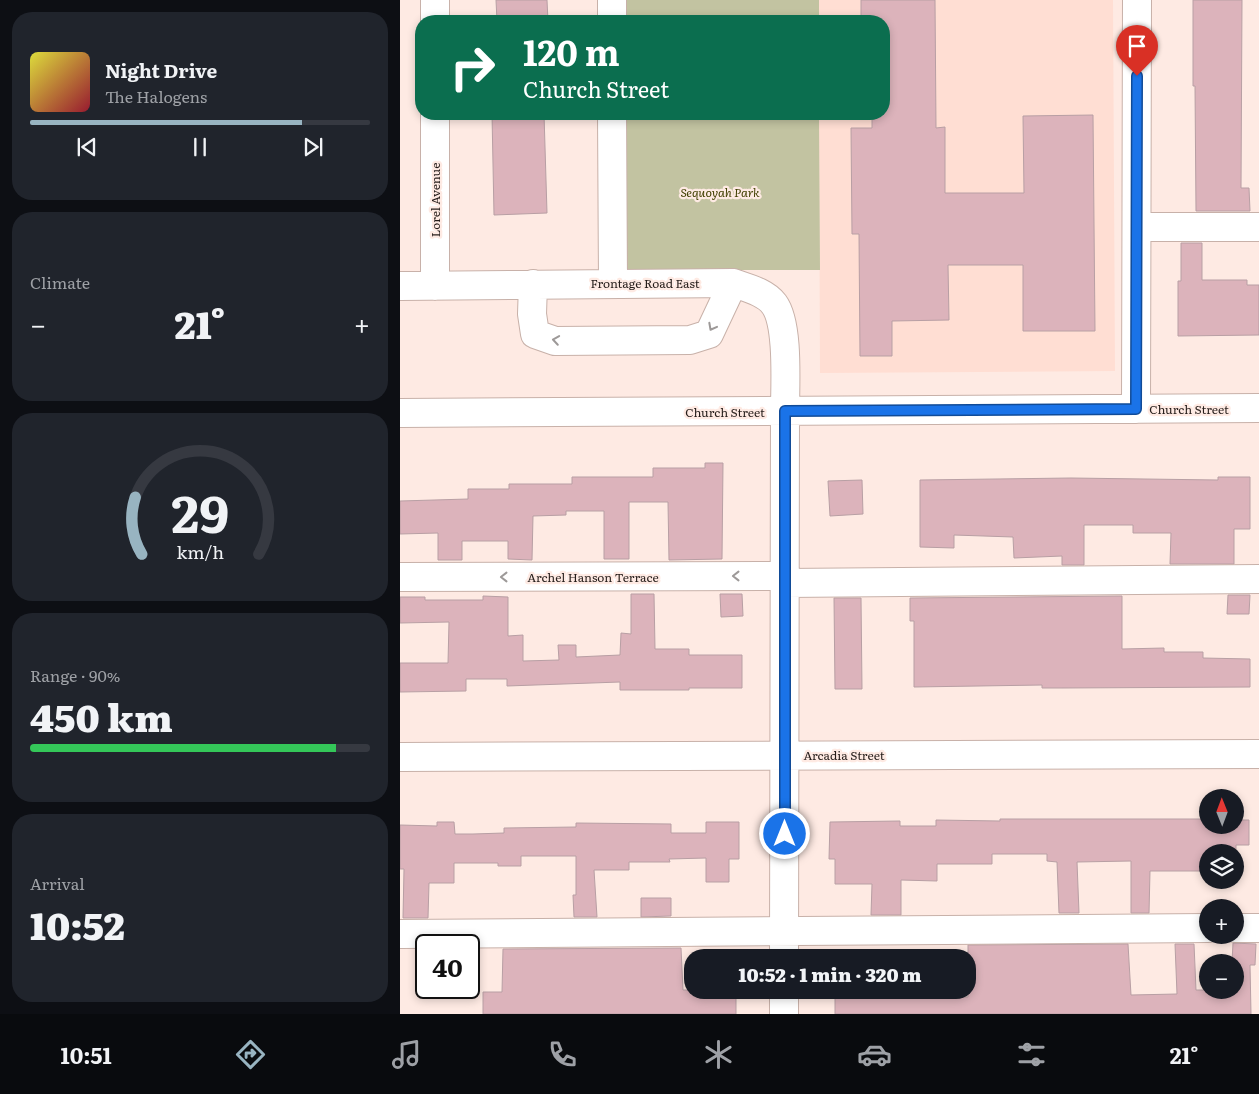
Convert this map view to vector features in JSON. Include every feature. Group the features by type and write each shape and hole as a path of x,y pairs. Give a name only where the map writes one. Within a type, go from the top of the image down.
{"street":[{"path":"435,0 435,15"},
{"path":"612,0 612,15"},
{"path":"1136,409 1137,0"},
{"name":"Lorel Avenue","path":"435,120 435,286"},
{"path":"612,120 612,283"},
{"path":"1137,228 1259,228"},
{"path":"533,284 532,314 535,334 554,341 690,340 709,334 733,283"},
{"name":"Frontage Road East","path":"400,286 733,283 756,290 773,302 781,316 784,337 784,944"},
{"name":"Church Street","path":"400,413 1259,408"},
{"name":"Archel Hanson Terrace","path":"400,577 785,580 1259,579"},
{"name":"Arcadia Street","path":"400,757 1259,754"},
{"path":"400,934 784,944 1199,928"},
{"path":"1244,928 1259,928"},
{"path":"784,999 784,1014"}],"shaded area":[{"path":"819,0 1113,0 1115,371 820,373 819,120 890,120 890,15 819,15"}],"green space":[{"path":"619,0 819,0 819,15 620,15"},
{"name":"Sequoyah Park","path":"620,120 819,120 820,270 620,270"}],"building":[{"path":"496,0 547,0 548,15 497,15"},
{"path":"861,0 935,0 936,128 945,127 945,193 1024,193 1023,116 1093,115 1095,331 1023,331 1023,265 948,265 949,320 892,321 892,356 860,356 859,234 852,234 851,128 872,128 872,120 890,120 890,15 861,15"},
{"path":"1193,0 1242,0 1241,188 1249,188 1250,211 1196,211"},
{"path":"492,120 544,120 547,213 494,215"},
{"path":"1181,243 1202,243 1202,280 1247,280 1247,285 1259,285 1259,335 1178,336 1178,281 1181,281"},
{"path":"705,463 723,463 722,559 669,560 668,502 629,502 629,559 604,559 604,511 566,511 566,515 533,516 532,560 508,559 508,541 462,541 462,560 438,560 438,533 400,534 400,501 468,499 468,489 509,489 509,484 572,484 572,477 653,477 653,468 705,468"},
{"path":"1218,477 1250,477 1250,529 1234,529 1234,564 1170,564 1171,533 1133,533 1133,525 1084,525 1084,565 1062,565 1062,556 1014,558 1013,537 954,535 954,548 920,547 920,480 1071,478 1218,480"},
{"path":"862,480 863,514 830,516 828,481"},
{"path":"631,594 654,594 655,649 689,649 689,655 742,655 742,688 620,690 620,682 507,686 507,679 466,679 466,691 400,692 400,663 448,663 449,622 400,623 400,597 425,597 425,600 483,600 483,596 508,597 508,636 523,635 523,661 559,660 558,645 576,645 576,657 620,655 621,633 631,634"},
{"path":"720,594 742,594 743,616 721,617"},
{"path":"1228,595 1250,595 1249,614 1227,614"},
{"path":"1122,596 1122,649 1164,648 1164,652 1203,652 1203,658 1250,659 1250,687 1042,688 1042,685 914,687 914,621 910,621 910,598"},
{"path":"834,598 861,598 862,689 835,689"},
{"path":"1000,819 1199,819 1199,834 1244,834 1244,820 1249,820 1249,845 1199,844 1199,871 1150,871 1149,913 1131,913 1131,861 1077,862 1079,913 1059,913 1057,862 1047,861 1047,854 992,854 992,864 937,864 937,881 901,880 901,915 871,915 872,884 835,884 835,859 829,859 830,822 900,821 900,826 936,826 936,820 1000,821"},
{"path":"437,822 454,822 455,834 473,834 504,833 504,828 576,827 576,823 671,824 671,833 706,833 706,822 739,822 739,859 729,859 729,882 706,882 706,858 669,859 670,862 629,862 629,870 594,870 597,917 574,917 573,895 576,895 576,856 521,856 521,866 498,866 498,863 454,863 454,883 429,883 428,918 403,918 404,869 400,869 400,825 437,826"},
{"path":"641,898 671,898 671,916 641,917"},
{"path":"1128,944 1131,995 1177,994 1175,944 1194,944 1196,990 1199,990 1199,999 1244,999 1244,954 1232,954 1233,944 1256,944 1255,965 1250,965 1251,1014 835,1014 835,999 976,999 976,949 968,949 968,945"},
{"path":"681,948 684,999 736,999 736,1014 483,1014 483,992 502,992 503,949"}],"route":[{"path":"785,834 785,411 1136,409 1137,76"}]}
